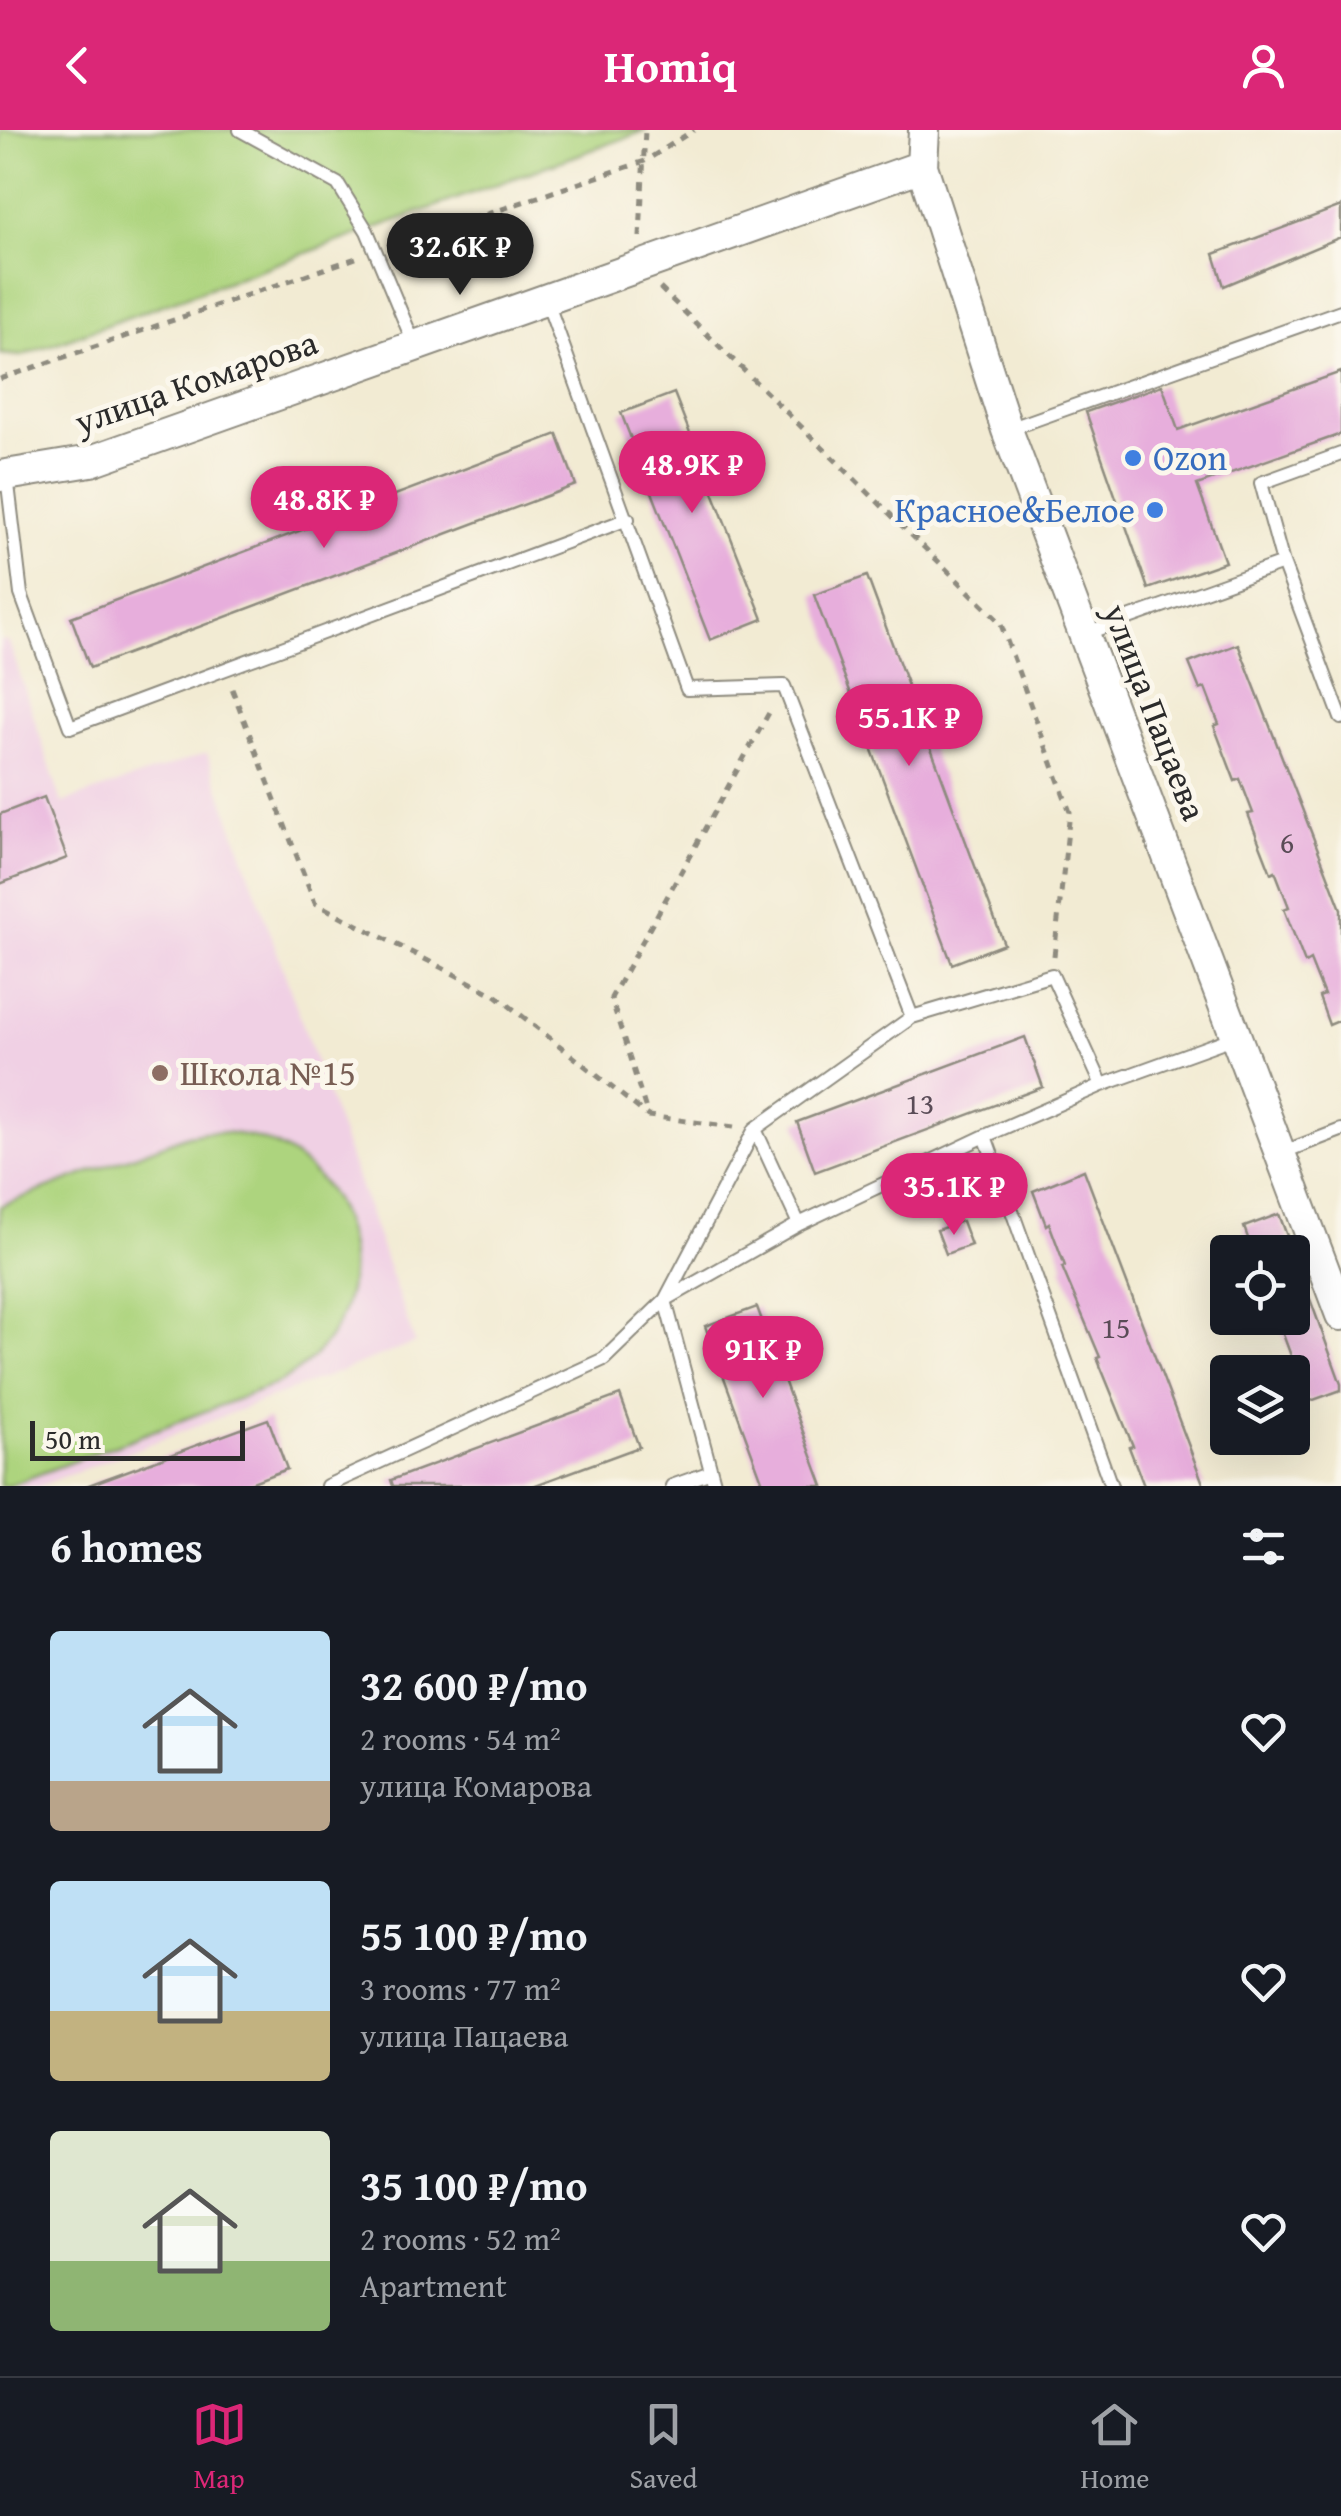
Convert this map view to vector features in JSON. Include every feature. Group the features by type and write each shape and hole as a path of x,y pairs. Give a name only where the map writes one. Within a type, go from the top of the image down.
{"street":[{"name":"улица Пацаева","path":"924,130 922,166 1007,430 1341,1315"},
{"name":"улица Комарова","path":"3,476 92,461 922,166"}],"lane":[{"path":"240,130 338,184 368,231 415,346"},
{"path":"546,299 687,689 784,686 912,1017"},
{"path":"1007,430 1341,311"},
{"path":"1341,454 1261,482 1283,563 1341,718"},
{"path":"3,476 20,594 70,727 628,518"},
{"path":"1084,634 1283,563"},
{"path":"672,1486 713,1479 665,1300 755,1129 912,1017 1052,975 1102,1084"},
{"path":"326,1486 604,1359 665,1300 800,1224 1102,1084 1238,1036"},
{"path":"755,1129 800,1224"},
{"path":"1281,1153 1341,1130"},
{"path":"984,1136 1110,1486"}],"path":[{"path":"646,130 638,267 1000,622 1070,812 1052,975"},
{"path":"0,379 645,161 694,130"},
{"path":"224,669 315,903 497,996 648,1116 755,1129"},
{"path":"648,1116 610,998 784,686"}],"shaded area":[{"name":"Школа №15","path":"0,640 9,642 62,803 207,753 415,1343 39,1486 0,1486"}],"green space":[{"path":"0,130 647,130 21,356 0,354"},
{"path":"206,1132 257,1139 299,1160 329,1192 346,1231 351,1273 341,1316 316,1354 274,1385 0,1486 0,1206 188,1135"}],"building":[{"path":"1341,206 1341,237 1224,286 1214,254"},
{"path":"1341,372 1341,434 1197,485 1225,562 1148,589 1086,412 1162,385 1178,430"},
{"path":"674,393 763,619 710,640 621,413"},
{"path":"557,434 576,485 90,668 71,617"},
{"path":"867,576 1004,944 952,964 814,595"},
{"path":"1238,644 1341,909 1341,1020 1329,1025 1319,997 1324,995 1310,960 1305,963 1284,909 1289,907 1248,814 1253,813 1240,779 1235,781 1214,726 1219,724 1205,688 1200,690 1189,663"},
{"path":"44,797 67,858 0,884 0,814"},
{"path":"1025,1037 1043,1087 815,1172 797,1122"},
{"path":"1084,1170 1204,1486 1144,1486 1129,1447 1133,1446 1097,1358 1100,1357 1033,1191"},
{"path":"1279,1214 1287,1235 1247,1235 1244,1227"},
{"path":"962,1221 971,1245 946,1254 937,1230"},
{"path":"1310,1299 1341,1390 1310,1401 1310,1355 1291,1355 1283,1335 1310,1335"},
{"path":"757,1307 823,1486 764,1486 705,1326"},
{"path":"620,1395 639,1447 533,1486 393,1486 391,1480"},
{"path":"268,1419 287,1469 242,1486 86,1486"}],"place":[{"name":"Ozon","path":"1133,458"},
{"name":"Красное&Белое","path":"1155,510"},
{"name":"Школа №15","path":"160,1073"}]}
